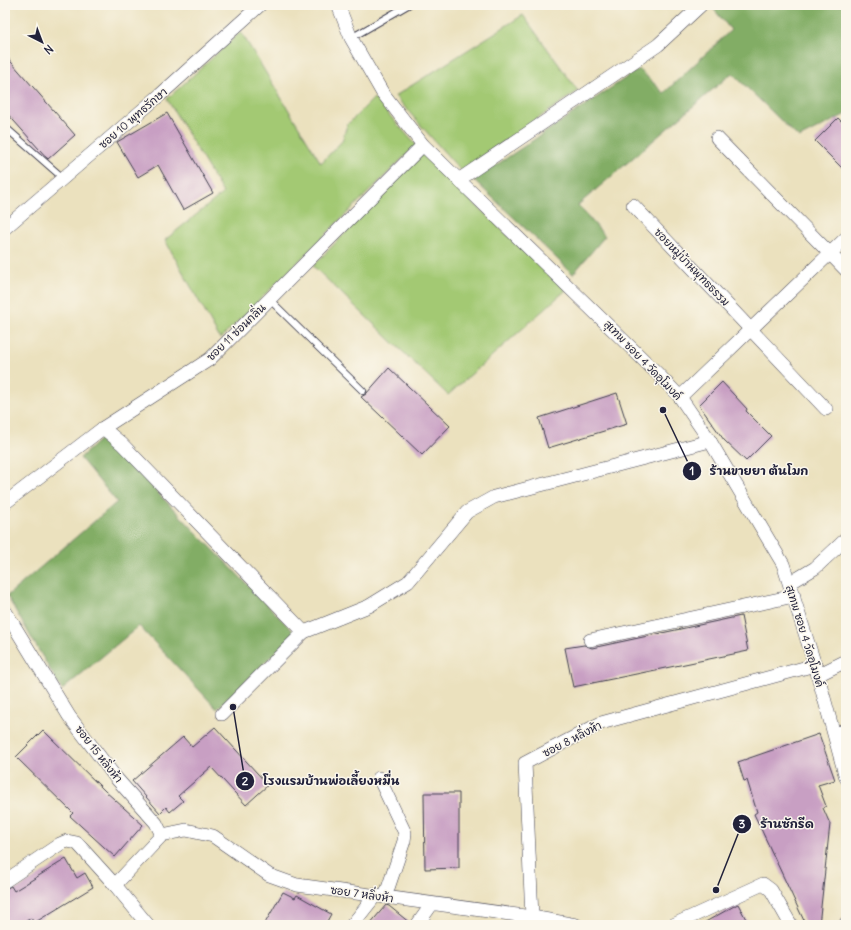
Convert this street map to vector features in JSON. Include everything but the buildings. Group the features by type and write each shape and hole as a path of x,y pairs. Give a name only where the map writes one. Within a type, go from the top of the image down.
{"street":[{"name":"ซอย 10 พุทธรักษา","path":"5,228 160,95 260,5"},
{"name":"สุเทพ ซอย 4 วัดอุโมงค์","path":"338,5 351,38 382,92 423,145 460,179 658,374 680,397 710,441 783,564 816,670 846,778"},
{"path":"460,179 658,45 701,5"},
{"path":"717,138 846,270"},
{"name":"ซอย 11 ซ่อนกลิ่น","path":"5,503 103,428 210,359 423,145"},
{"name":"ซอยหมู่บ้านพุทธธรรม","path":"633,205 826,409"},
{"path":"680,397 846,238"},
{"path":"103,428 122,444 304,632"},
{"path":"222,714 304,632 369,606 408,582 467,512 494,497 710,441"},
{"path":"790,583 815,568 846,539"},
{"path":"590,640 794,596"},
{"name":"ซอย 15 หลิ่งห้า","path":"5,611 69,716 116,778 156,823 162,835"},
{"path":"816,670 846,660"},
{"name":"ซอย 8 หลิ่งห้า","path":"532,917 525,763 601,723 816,670"},
{"path":"352,925 380,896 404,841 405,833 379,778"},
{"name":"ซอย 7 หลิ่งห้า","path":"162,835 186,830 213,836 269,875 297,885 532,917 576,925"},
{"path":"115,885 162,835"},
{"path":"5,881 67,841 77,843 115,885 148,925"},
{"path":"674,925 763,884 771,890 791,925"},
{"path":"417,925 432,904"}],"lane":[{"path":"351,38 408,5"},
{"path":"5,127 63,178"},
{"path":"269,299 362,391"},
{"path":"833,732 846,726"}],"green space":[{"path":"714,5 846,5 846,114 799,138 732,73 578,205 605,236 573,274 474,180 639,69 664,93 731,30 712,7"},
{"path":"523,15 578,91 461,171 395,96"},
{"path":"241,32 321,163 342,141 347,125 374,98 416,145 220,339 165,240 223,193 167,99"},
{"path":"422,154 566,290 448,395 313,266"},
{"path":"103,437 295,633 217,709 139,626 62,690 7,596 117,502 80,458"}],"place":[{"name":"ร้านขายยา ต้นโมก","path":"663,410"},
{"name":"โรงแรมบ้านพ่อเลี้ยงหมื่น","path":"233,707"},
{"name":"ร้านซักรีด","path":"716,890"}]}
